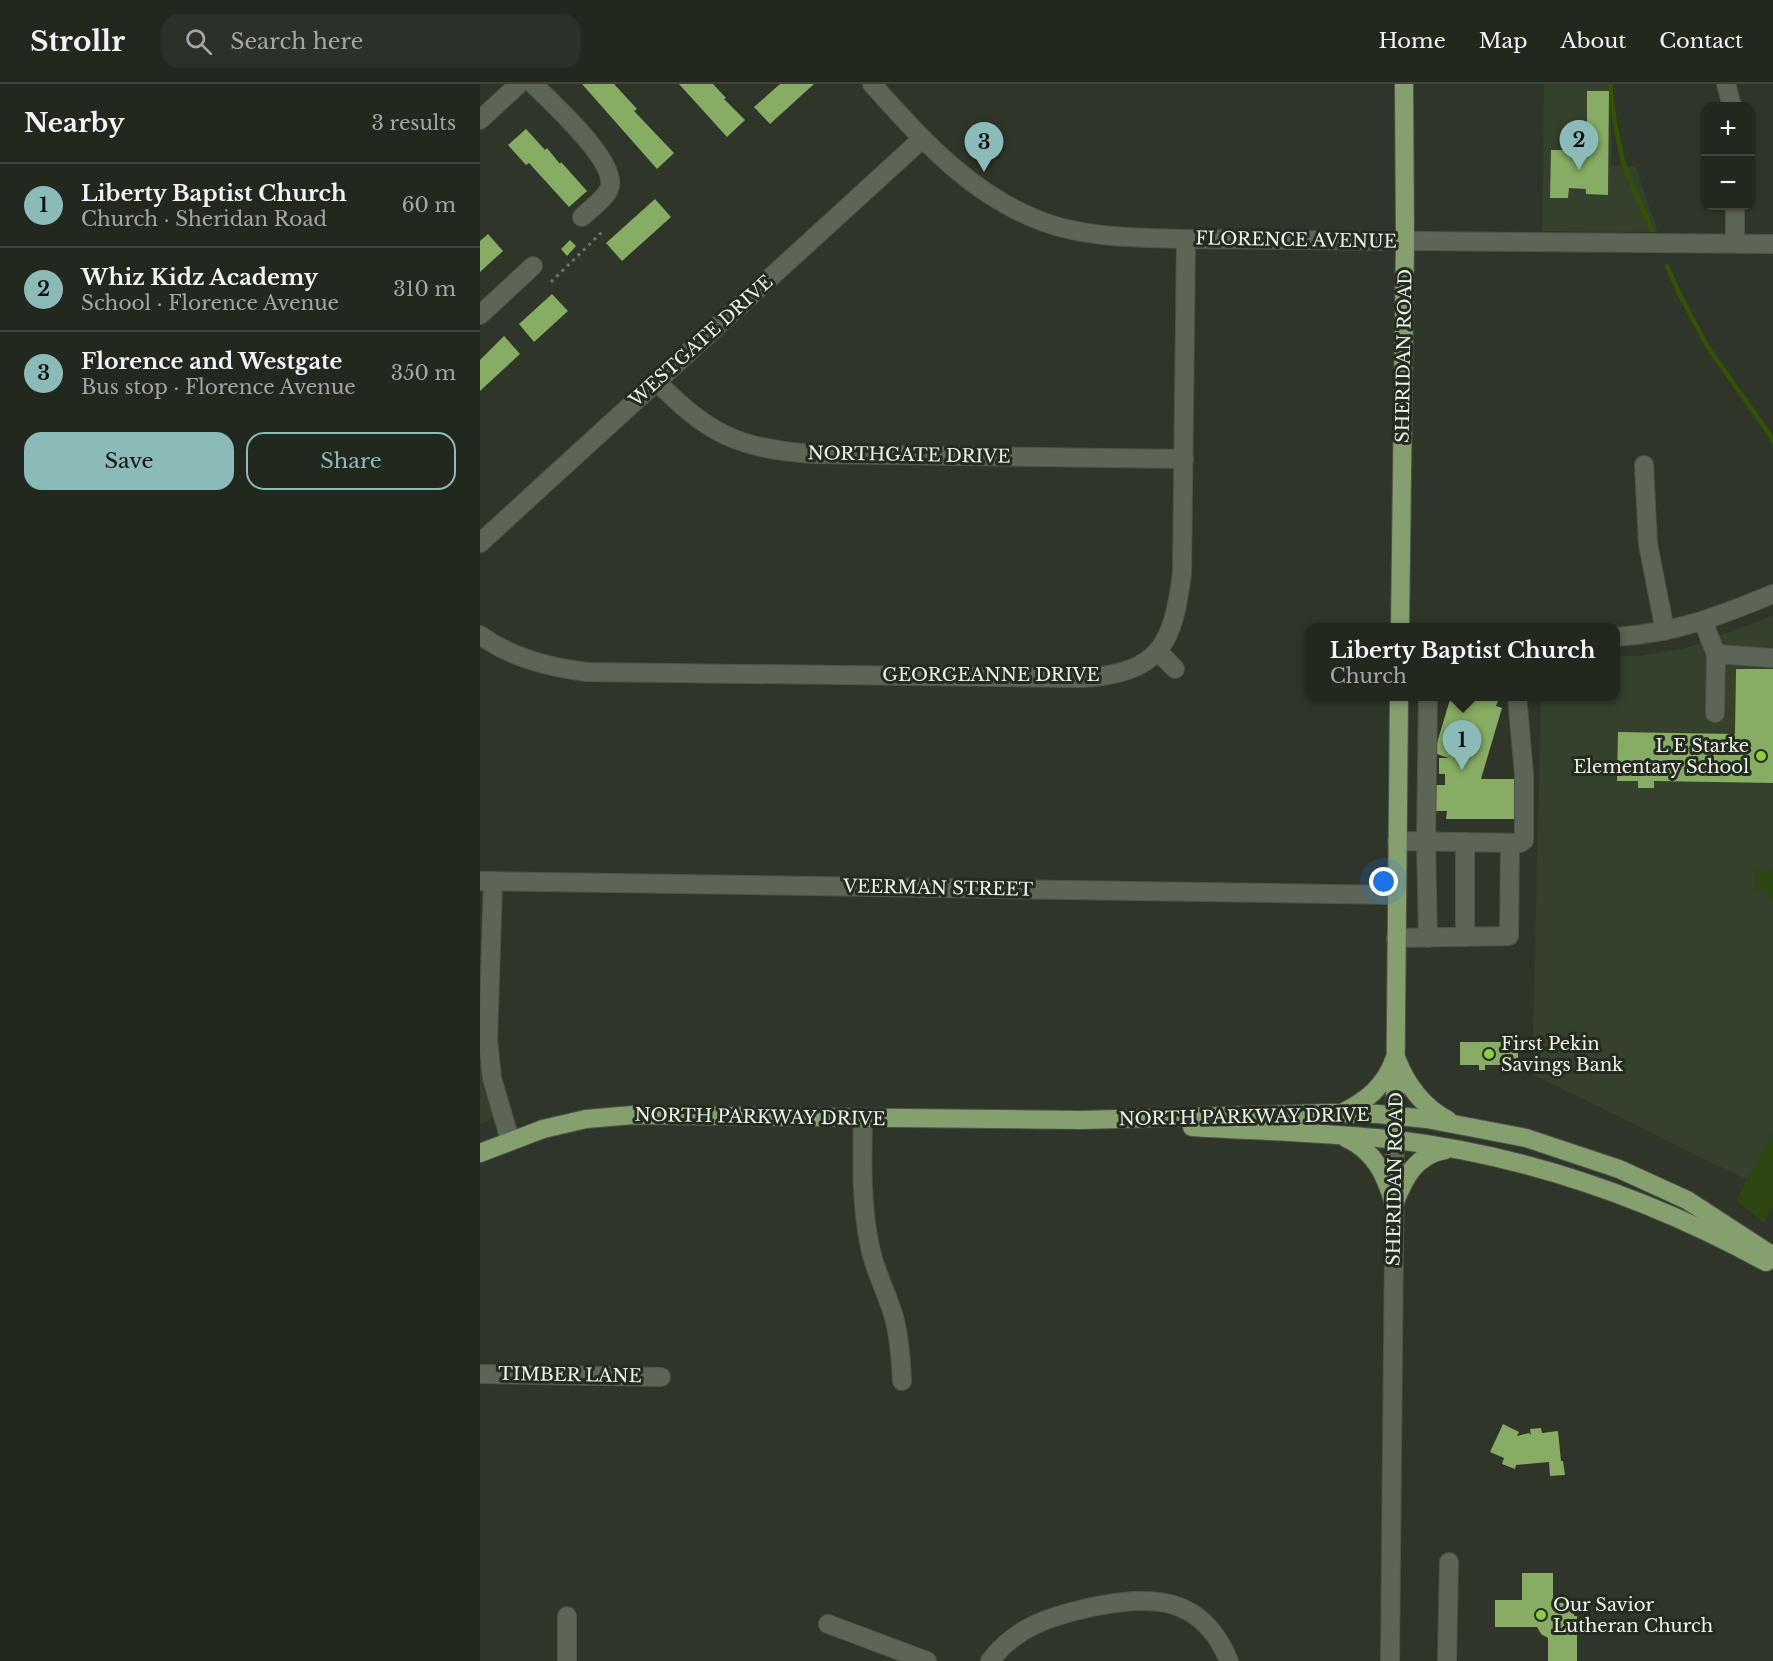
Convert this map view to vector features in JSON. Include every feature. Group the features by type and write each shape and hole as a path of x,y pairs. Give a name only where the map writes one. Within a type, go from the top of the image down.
{"main road":[{"name":"SHERIDAN ROAD","path":"1400,623 1405,241 1404,84"},
{"name":"SHERIDAN ROAD","path":"1395,1140 1399,701"},
{"path":"1341,1114 1370,1096 1391,1069 1396,1055"},
{"path":"1396,1055 1401,1071 1421,1100 1442,1117 1458,1124"},
{"name":"NORTH PARKWAY DRIVE","path":"480,1153 510,1140 571,1122 633,1115 1081,1120 1341,1114 1396,1116 1458,1124 1526,1138 1588,1157 1634,1175 1704,1209 1773,1256"},
{"name":"NORTH PARKWAY DRIVE","path":"1081,1120 1395,1140 1452,1149 1546,1170 1602,1187 1697,1227 1773,1266"},
{"path":"1342,1137 1358,1143 1378,1164 1388,1183 1394,1204"},
{"path":"1394,1204 1400,1188 1415,1165 1424,1157 1452,1149"}],"street":[{"path":"481,117 519,84"},
{"path":"533,84 585,138 607,168 609,188 605,195 582,217"},
{"name":"FLORENCE AVENUE","path":"872,84 922,139 977,187 1007,206 1042,221 1097,234 1186,239 1773,244"},
{"path":"1726,84 1731,102"},
{"name":"WESTGATE DRIVE","path":"480,543 922,139"},
{"path":"1735,210 1735,243"},
{"name":"GEORGEANNE DRIVE","path":"480,635 516,656 528,660 556,668 608,673 1082,678 1119,673 1137,666 1158,651 1169,637 1179,602 1182,573 1186,239"},
{"path":"480,315 533,266"},
{"name":"NORTHGATE DRIVE","path":"656,381 684,409 721,434 742,444 774,451 813,454 1184,459"},
{"path":"1644,465 1648,544 1665,631"},
{"path":"1620,636 1665,631 1703,621 1773,594"},
{"path":"1703,621 1716,654 1715,712"},
{"path":"1158,651 1175,669"},
{"path":"1716,654 1773,658"},
{"path":"1428,701 1426,886 1428,938"},
{"path":"1397,841 1520,843 1524,840 1524,775 1517,701"},
{"path":"1465,842 1466,937"},
{"path":"1396,938 1509,936 1510,843"},
{"path":"487,881 484,1040 492,1078 510,1140"},
{"name":"VEERMAN STREET","path":"487,881 1396,895"},
{"path":"864,1119 862,1186 865,1222 874,1263 896,1323 901,1352 902,1381"},
{"name":"SHERIDAN ROAD","path":"1390,1661 1395,1140"},
{"name":"TIMBER LANE","path":"480,1374 661,1377"},
{"path":"1447,1661 1449,1562"},
{"path":"990,1661 1009,1639 1025,1628 1045,1619 1139,1600 1167,1603 1199,1618 1219,1641 1229,1661"},
{"path":"567,1616 567,1661"},
{"path":"828,1624 927,1661"}],"path":[{"path":"552,282 603,231"}],"shaded area":[{"path":"1544,84 1609,84 1612,165 1636,167 1658,232 1542,231"},
{"path":"1773,616 1773,1133 1747,1180 1532,1074 1541,701 1620,701 1620,656 1638,656 1686,648"},
{"path":"480,1060 493,1118 480,1124"}],"green space":[{"path":"1755,870 1773,871 1773,900 1768,900 1768,890 1755,890"},
{"path":"1773,1133 1773,1205 1764,1223 1736,1200"}],"building":[{"path":"582,84 614,84 637,109 634,111 674,153 657,169"},
{"path":"679,84 713,84 745,120 727,137"},
{"path":"780,84 814,84 770,124 754,107"},
{"path":"1587,91 1609,91 1608,195 1586,194 1586,189 1569,188 1568,198 1550,198 1551,150 1587,150"},
{"path":"526,129 545,150 547,148 560,164 561,162 587,191 569,207 529,163 526,165 508,145"},
{"path":"655,199 671,217 622,261 606,243"},
{"path":"488,234 503,251 480,272 480,241"},
{"path":"570,240 576,246 567,256 561,249"},
{"path":"552,294 568,311 534,342 519,324"},
{"path":"504,336 520,354 480,391 480,360"},
{"path":"1736,669 1773,669 1773,783 1654,781 1654,788 1638,788 1638,781 1617,781 1618,732 1735,734"},
{"path":"1450,701 1498,701 1496,706 1502,708 1481,779 1521,779 1521,819 1446,819 1447,811 1435,811 1435,785 1445,785 1445,774 1439,774 1439,758 1449,758 1434,753"},
{"path":"1460,1042 1518,1042 1518,1065 1485,1065 1485,1070 1479,1070 1479,1065 1460,1065"},
{"path":"1503,1424 1519,1432 1517,1436 1529,1433 1531,1435 1530,1429 1541,1428 1542,1433 1558,1431 1565,1475 1550,1476 1549,1462 1516,1465 1515,1469 1502,1464 1504,1458 1490,1452"},
{"path":"1522,1573 1553,1573 1553,1603 1574,1603 1574,1616 1577,1616 1577,1661 1548,1661 1548,1638 1541,1634 1537,1627 1495,1627 1495,1600 1522,1600"}],"waterway":[{"path":"1610,84 1615,124 1624,166 1652,230"},
{"path":"1667,266 1707,346 1770,435 1773,443"}],"place":[{"name":"Whiz Kidz Academy","path":"1579,170"},
{"name":"Florence and Westgate","path":"984,172"},
{"name":"L E Starke Elementary School","path":"1761,756"},
{"name":"Liberty Baptist Church","path":"1462,770"},
{"name":"First Pekin Savings Bank","path":"1489,1054"},
{"name":"Our Savior Lutheran Church","path":"1541,1615"}]}
